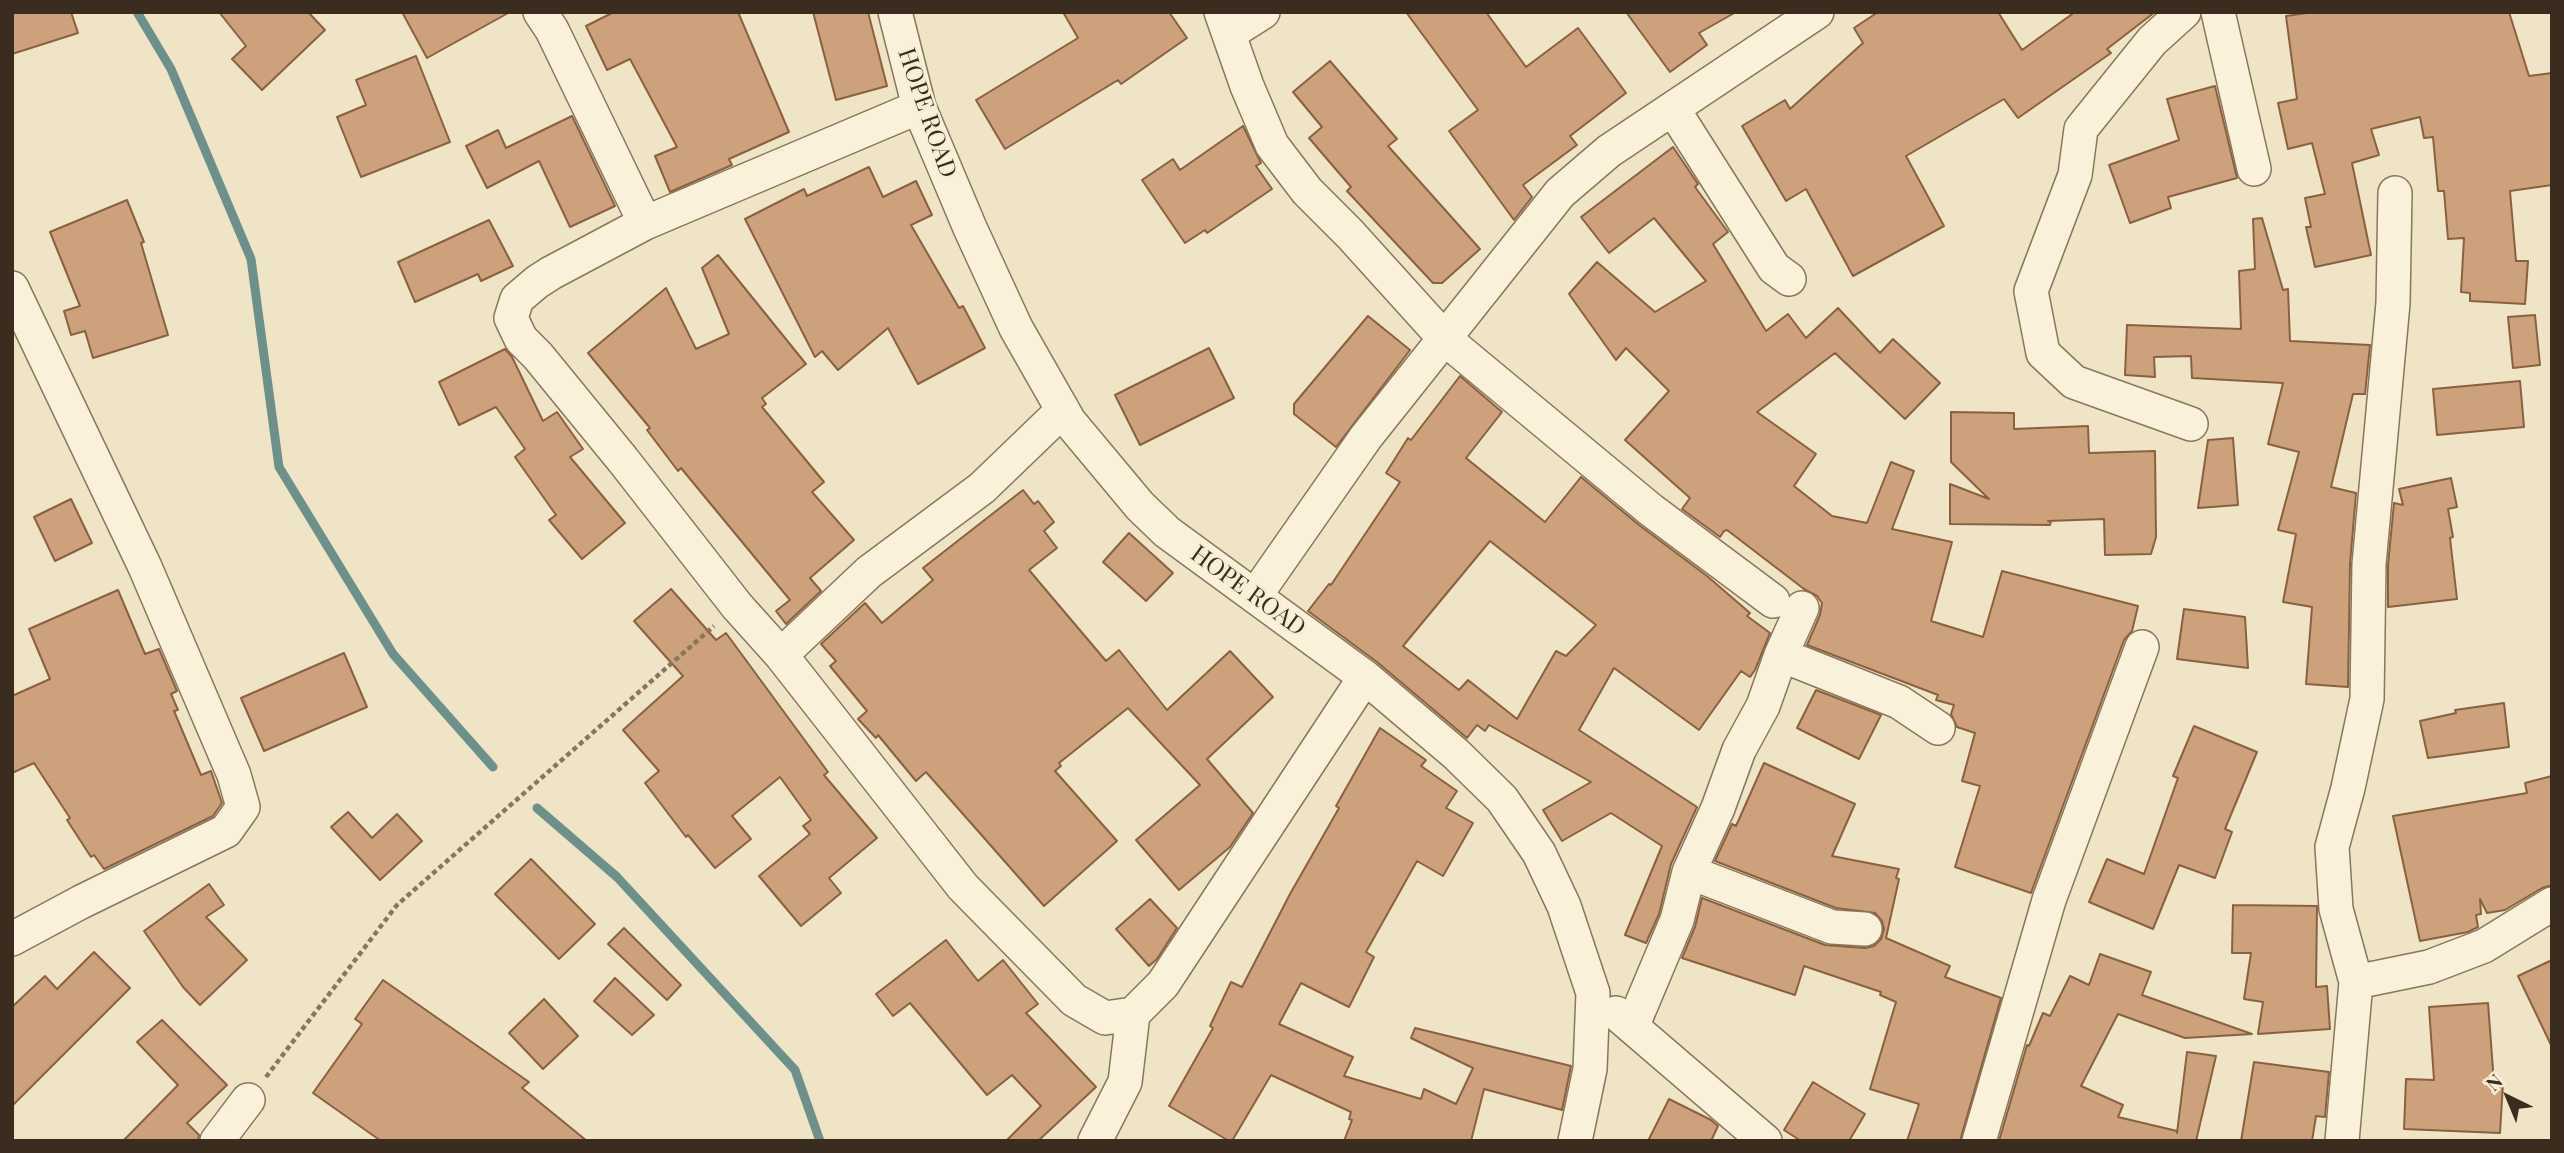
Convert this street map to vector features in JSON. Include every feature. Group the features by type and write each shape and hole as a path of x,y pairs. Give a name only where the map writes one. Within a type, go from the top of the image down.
{"street":[{"path":"540,12 552,30 645,223"},
{"name":"HOPE ROAD","path":"895,12 919,107 970,228 1016,328 1063,410 1140,506 1167,532 1365,677 1456,754 1503,799 1539,853 1564,906 1593,993 1590,1069 1575,1141"},
{"path":"1264,12 1225,23 1247,86 1272,145 1307,191 1350,233 1445,339 1651,510 1788,605 1781,655 1762,706 1739,750 1718,808 1689,872 1677,920 1632,1027"},
{"path":"1255,596 1366,437 1560,193 1609,151 1817,12"},
{"path":"2184,12 2152,41 2081,129 2075,175 2031,291 2043,353 2074,382 2191,424"},
{"path":"2218,12 2254,169"},
{"path":"919,107 645,223 537,282 517,299 512,318 521,339 623,460 737,606 781,655 963,887 1074,1000 1105,1018 1133,1014 1163,984 1365,677"},
{"path":"1672,109 1774,268 1789,279"},
{"path":"2342,1141 2356,982 2336,909 2332,847 2367,699 2369,564 2393,303 2395,193"},
{"path":"12,288 145,567 234,775 243,807 226,831 80,902 12,939"},
{"path":"781,655 869,572 982,488 1063,410"},
{"path":"1979,1141 2049,900 2142,647"},
{"path":"1781,655 1899,702 1938,728"},
{"path":"1689,872 1832,927 1865,929"},
{"path":"2356,982 2429,967 2484,946 2552,904"},
{"path":"1593,993 1765,1141"},
{"path":"1095,1141 1125,1082 1133,1014"},
{"path":"217,1141 248,1100"}],"path":[{"path":"248,1100 397,905 737,606"}],"building":[{"path":"12,12 71,12 78,33 12,54"},
{"path":"219,12 308,12 325,30 262,90 232,59 246,46"},
{"path":"402,12 510,12 427,58"},
{"path":"614,12 738,12 789,132 729,159 732,165 670,192 655,156 677,147 630,59 607,70 586,26"},
{"path":"813,12 868,12 887,86 836,100"},
{"path":"1063,12 1169,12 1187,38 1121,84 1118,80 1005,149 976,100 1078,38"},
{"path":"1406,12 1486,12 1526,67 1578,28 1626,93 1570,136 1577,145 1523,185 1532,197 1514,220 1449,131 1478,110"},
{"path":"1626,12 1736,12 1699,33 1707,45 1670,72"},
{"path":"1878,12 1998,12 2022,50 2075,12 2155,12 2107,49 2111,53 2018,118 2004,99 1906,156 1944,226 1853,276 1806,189 1786,201 1742,126 1785,100 1790,109 1863,43 1854,28"},
{"path":"2314,12 2509,12 2529,76 2552,73 2552,185 2510,191 2516,261 2528,261 2525,304 2470,301 2470,293 2461,292 2464,238 2448,239 2444,191 2438,191 2433,137 2424,138 2420,117 2371,129 2379,155 2352,163 2371,255 2315,267 2306,227 2311,227 2305,198 2325,194 2312,143 2288,149 2278,103 2297,99 2286,16"},
{"path":"416,56 450,142 361,177 337,117 366,105 356,80"},
{"path":"1330,61 1397,139 1388,146 1480,249 1442,283 1433,283 1347,191 1351,187 1309,138 1322,127 1293,92"},
{"path":"2215,86 2237,178 2168,197 2171,208 2130,223 2109,165 2179,140 2167,99"},
{"path":"572,116 615,206 570,227 539,161 487,188 466,146 498,130 506,148"},
{"path":"1243,126 1261,163 1256,166 1272,189 1207,233 1205,230 1185,243 1142,180 1173,159 1180,170"},
{"path":"1673,147 1698,184 1695,187 1728,232 1713,244 1766,331 1788,314 1806,338 1838,308 1880,353 1893,339 1940,383 1905,419 1835,353 1757,412 1816,454 1794,486 1832,516 1867,523 1891,462 1914,471 1892,529 1952,542 1931,621 1983,637 2002,571 2138,606 2132,631 2124,640 2031,893 1955,867 1980,786 1962,781 1975,733 1957,727 1951,714 1954,705 1936,700 1938,695 1807,645 1820,615 1822,603 1817,596 1727,530 1720,537 1682,509 1690,498 1625,440 1669,391 1626,348 1616,360 1569,294 1597,262 1655,312 1706,281 1654,218 1609,253 1581,217"},
{"path":"869,167 883,197 916,181 932,215 911,225 959,308 963,306 985,348 918,384 888,328 838,370 822,351 815,357 745,219 804,189 807,196"},
{"path":"127,200 144,242 141,243 168,335 93,358 85,331 71,335 64,311 80,306 50,232"},
{"path":"2262,218 2283,290 2288,289 2290,341 2370,345 2365,394 2353,394 2331,487 2356,493 2350,564 2348,687 2306,684 2312,607 2283,602 2296,534 2278,530 2299,452 2268,444 2283,383 2192,378 2191,356 2154,357 2155,377 2125,375 2127,325 2241,329 2239,271 2255,269 2253,219"},
{"path":"489,220 513,266 481,281 478,274 415,302 398,262"},
{"path":"718,255 806,364 762,398 766,404 762,407 824,482 812,492 854,540 810,578 821,591 786,624 776,611 790,600 681,468 678,471 647,430 650,428 588,353 666,288 696,349 729,334 702,268"},
{"path":"2535,315 2540,365 2513,368 2508,317"},
{"path":"1368,316 1410,350 1336,447 1294,414 1294,404"},
{"path":"1209,348 1234,398 1140,445 1115,395"},
{"path":"505,349 512,357 543,421 557,412 583,449 570,457 625,523 582,559 549,520 556,515 515,457 525,449 496,407 459,425 439,382"},
{"path":"1460,376 1502,412 1466,458 1545,522 1581,477 1707,576 1750,613 1747,616 1770,633 1750,677 1741,671 1699,730 1614,668 1579,730 1697,807 1671,864 1659,914 1646,943 1625,935 1662,846 1611,813 1562,841 1543,810 1591,782 1489,725 1485,731 1477,725 1467,738 1377,662 1308,611 1329,584 1331,585 1400,482 1386,473 1408,438 1411,440","holes":["1490,541 1596,625 1566,656 1556,651 1517,719 1468,680 1459,690 1403,646"]},
{"path":"2520,381 2524,427 2437,435 2433,389"},
{"path":"1951,412 2014,413 2014,429 2088,426 2089,453 2155,451 2156,537 2151,554 2105,555 2104,519 2048,521 2051,522 2050,525 1950,524 1950,484 1989,499 1951,462"},
{"path":"2233,438 2238,505 2198,508 2208,440"},
{"path":"2451,478 2457,507 2448,509 2453,537 2450,538 2457,599 2388,607 2388,565 2394,503 2403,505 2399,489"},
{"path":"1023,490 1034,504 1038,501 1054,522 1044,531 1057,548 1029,570 1106,661 1119,650 1167,710 1230,651 1273,697 1207,759 1253,813 1230,847 1179,890 1136,840 1200,785 1128,708 1059,763 1061,766 1055,771 1117,841 1044,906 926,772 916,781 878,735 876,738 858,719 867,711 830,666 836,661 821,644 865,603 882,623 933,580 923,568"},
{"path":"71,499 92,543 55,561 34,517"},
{"path":"1129,533 1173,573 1146,601 1103,562"},
{"path":"671,589 716,640 726,633 828,772 824,775 877,838 829,878 841,893 801,926 759,876 810,834 803,826 811,820 780,777 732,816 751,839 715,868 688,835 686,837 645,783 659,771 623,730 683,676 634,621"},
{"path":"118,590 145,654 159,649 177,691 171,694 178,710 174,711 201,775 211,771 222,803 213,816 104,869 94,855 91,857 67,820 70,818 34,763 12,773 12,696 50,679 29,629"},
{"path":"2184,609 2245,617 2248,668 2177,659"},
{"path":"344,653 367,707 264,751 241,698"},
{"path":"1816,690 1881,715 1859,759 1797,728"},
{"path":"2504,703 2509,747 2428,758 2420,721 2456,713 2455,710"},
{"path":"2194,726 2257,752 2225,829 2232,832 2215,878 2179,865 2153,929 2089,902 2107,859 2144,874 2178,778 2173,776"},
{"path":"1380,728 1426,760 1421,766 1457,791 1446,808 1473,823 1443,876 1417,861 1366,952 1374,957 1349,1007 1301,983 1279,1024 1353,1057 1344,1076 1421,1099 1424,1089 1456,1104 1473,1068 1411,1038 1415,1028 1571,1066 1562,1110 1484,1089 1471,1141 1344,1141 1352,1120 1349,1119 1351,1112 1271,1075 1232,1141 1229,1141 1169,1106 1213,1028 1210,1026 1231,982 1242,987 1290,894 1339,808 1336,806"},
{"path":"1764,763 1855,804 1832,856 1899,869 1886,938 1950,966 1945,977 2001,998 1960,1141 1907,1141 1919,1104 1870,1089 1896,1002 1880,995 1881,992 1804,966 1795,995 1682,958 1695,927 1702,898 1825,945 1865,948 1874,946 1881,939 1884,929 1882,921 1875,913 1836,908 1715,861 1732,824 1736,826"},
{"path":"2552,776 2552,885 2505,910 2487,913 2480,899 2481,914 2476,915 2478,927 2468,932 2420,941 2393,816 2527,793 2525,783"},
{"path":"348,812 372,838 397,814 422,841 380,880 331,827"},
{"path":"531,859 595,924 559,959 495,894"},
{"path":"209,884 224,905 206,917 247,960 200,1005 183,987 144,931"},
{"path":"1150,899 1177,928 1157,959 1149,966 1116,929"},
{"path":"2233,905 2317,906 2316,987 2327,986 2330,1029 2258,1034 2263,1002 2244,999 2251,953 2232,953"},
{"path":"624,928 681,985 667,1000 608,944"},
{"path":"946,940 978,981 1003,960 1038,1004 1026,1013 1096,1087 1038,1141 1006,1141 1041,1106 1012,1075 987,1095 910,1003 893,1016 876,994"},
{"path":"94,952 130,988 12,1106 12,1007 45,976 57,989"},
{"path":"2100,954 2151,972 2142,995 2252,1034 2185,1038 2118,1014 2081,1086 2123,1105 2118,1117 2177,1133 2187,1052 2216,1056 2196,1141 1999,1141 2027,1045 2029,1046 2043,1013 2050,1016 2070,976 2089,985"},
{"path":"2552,960 2552,1047 2518,976"},
{"path":"615,978 654,1015 632,1035 594,1001"},
{"path":"383,980 529,1082 522,1088 587,1141 381,1141 313,1093 362,1024 355,1019"},
{"path":"544,999 578,1036 543,1069 509,1033"},
{"path":"2488,1003 2494,1083 2503,1083 2500,1133 2404,1129 2406,1079 2434,1080 2429,1007"},
{"path":"162,1020 227,1085 187,1123 199,1135 198,1141 123,1141 178,1085 137,1042"},
{"path":"2254,1062 2329,1072 2325,1117 2316,1116 2312,1141 2241,1141"},
{"path":"1813,1082 1865,1114 1849,1141 1801,1141 1784,1130"},
{"path":"1669,1099 1718,1126 1711,1141 1648,1141"}],"waterway":[{"path":"137,12 171,69 251,259 279,467 393,654 493,767"},
{"path":"537,808 617,877 795,1070 820,1141"}]}
